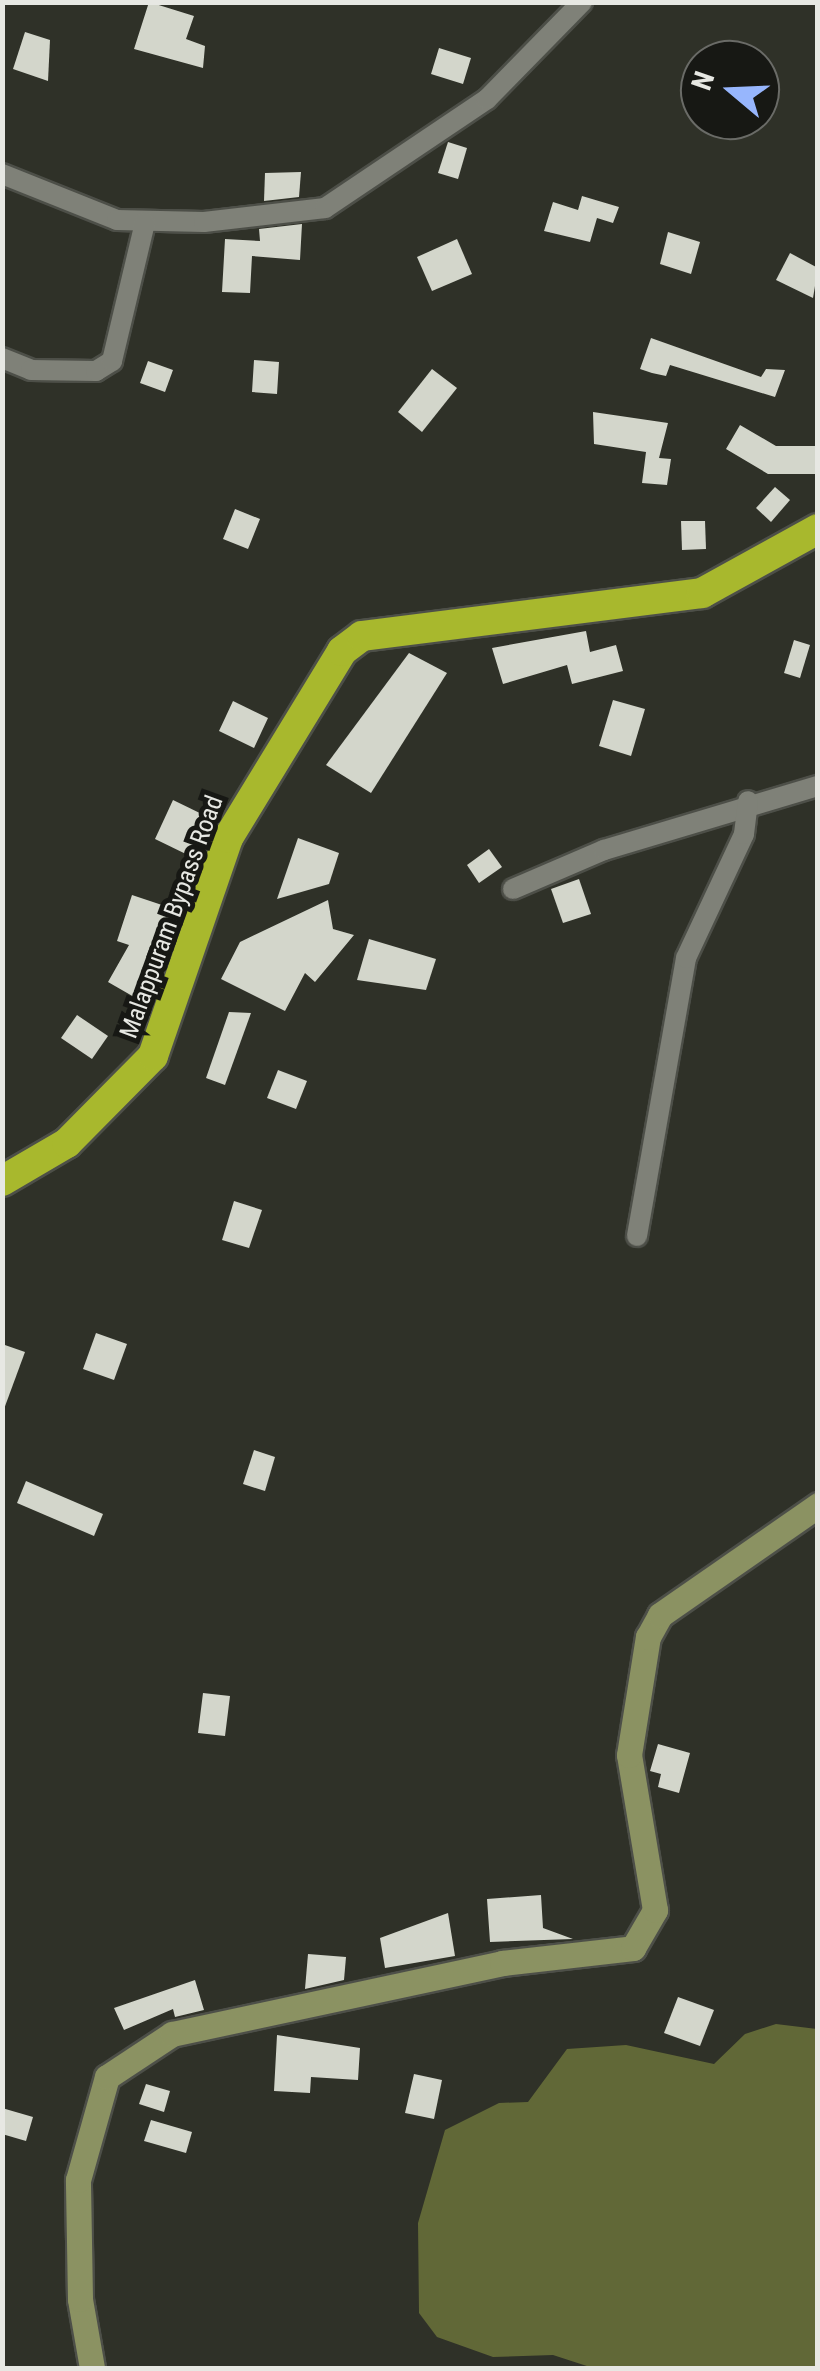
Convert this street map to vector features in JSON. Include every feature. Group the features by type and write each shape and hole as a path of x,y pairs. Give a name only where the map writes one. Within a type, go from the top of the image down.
{"highway":[{"name":"Malappuram Bypass Road","path":"2,1180 67,1143 154,1056 228,838 342,651 362,636 702,593 818,529"}],"street":[{"path":"2,174 145,223 325,208 488,99 582,2"},
{"path":"2,358 31,370 96,371 112,360 145,223"},
{"path":"513,889 748,801 818,786"},
{"path":"637,1236 686,958 744,834 748,801"},
{"path":"92,2368 80,2298 78,2180 106,2078 172,2034 502,1963 632,1948 655,1910 629,1755 648,1637 660,1615 818,1504"}],"green space":[{"path":"776,2024 817,2029 817,2368 593,2368 553,2355 493,2357 437,2337 419,2313 418,2223 445,2130 499,2103 528,2102 567,2049 626,2045 714,2064 745,2034"}],"building":[{"path":"149,2 194,16 186,39 205,46 203,68 134,49"},
{"path":"25,32 50,40 48,81 13,69"},
{"path":"439,48 471,58 463,84 431,74"},
{"path":"448,142 467,148 458,179 438,173"},
{"path":"301,172 299,197 264,201 265,173"},
{"path":"582,196 619,207 613,223 597,218 590,242 544,231 553,202 578,210"},
{"path":"302,224 300,260 252,256 250,293 222,292 225,239 260,241 259,229"},
{"path":"668,232 700,242 691,274 660,264"},
{"path":"457,239 472,274 432,291 417,257"},
{"path":"790,253 818,268 813,298 776,280"},
{"path":"651,338 761,377 766,369 785,370 775,397 670,365 666,376 652,373 640,369"},
{"path":"254,360 279,362 277,394 252,392"},
{"path":"148,361 173,370 165,392 140,383"},
{"path":"432,369 457,388 422,432 398,412"},
{"path":"593,412 668,423 659,458 671,459 667,485 642,483 646,452 594,444"},
{"path":"740,425 776,446 818,446 818,474 768,474 726,449"},
{"path":"775,487 790,500 771,522 756,508"},
{"path":"235,509 260,519 248,549 223,539"},
{"path":"681,521 705,521 706,549 682,550"},
{"path":"586,631 590,652 616,645 623,671 572,684 567,665 503,684 492,648"},
{"path":"794,640 810,645 800,678 784,673"},
{"path":"409,653 447,673 371,793 326,765"},
{"path":"613,700 645,709 631,756 599,746"},
{"path":"233,701 268,718 254,748 219,731"},
{"path":"173,800 208,817 190,856 155,839"},
{"path":"298,838 339,853 329,884 277,899"},
{"path":"489,849 502,867 479,883 467,865"},
{"path":"579,879 591,914 563,923 551,889"},
{"path":"132,895 183,912 148,1005 108,982 129,945 117,941"},
{"path":"328,900 333,929 354,935 315,982 305,973 285,1011 221,979 240,942"},
{"path":"369,939 436,959 426,990 357,980"},
{"path":"229,1012 251,1013 225,1085 206,1078"},
{"path":"77,1015 108,1036 92,1059 61,1038"},
{"path":"278,1070 307,1081 296,1109 267,1098"},
{"path":"234,1201 262,1210 249,1248 222,1240"},
{"path":"96,1333 127,1344 114,1380 83,1369"},
{"path":"2,1344 25,1352 4,1409 2,1409"},
{"path":"254,1450 275,1457 265,1491 243,1484"},
{"path":"26,1481 103,1514 94,1536 17,1503"},
{"path":"203,1693 230,1696 225,1736 198,1733"},
{"path":"658,1744 690,1753 679,1793 658,1787 661,1774 650,1771"},
{"path":"541,1895 543,1928 573,1939 490,1942 487,1899"},
{"path":"448,1913 455,1956 385,1968 380,1938"},
{"path":"308,1954 346,1957 344,1980 305,1989"},
{"path":"195,1980 204,2010 175,2017 173,2009 124,2030 114,2008"},
{"path":"678,1997 714,2010 700,2046 664,2033"},
{"path":"277,2035 360,2048 358,2080 311,2077 310,2093 274,2091"},
{"path":"414,2074 442,2080 434,2119 405,2113"},
{"path":"146,2084 170,2091 164,2112 139,2104"},
{"path":"2,2108 33,2117 26,2141 2,2134"},
{"path":"151,2120 192,2132 186,2153 144,2141"}]}
